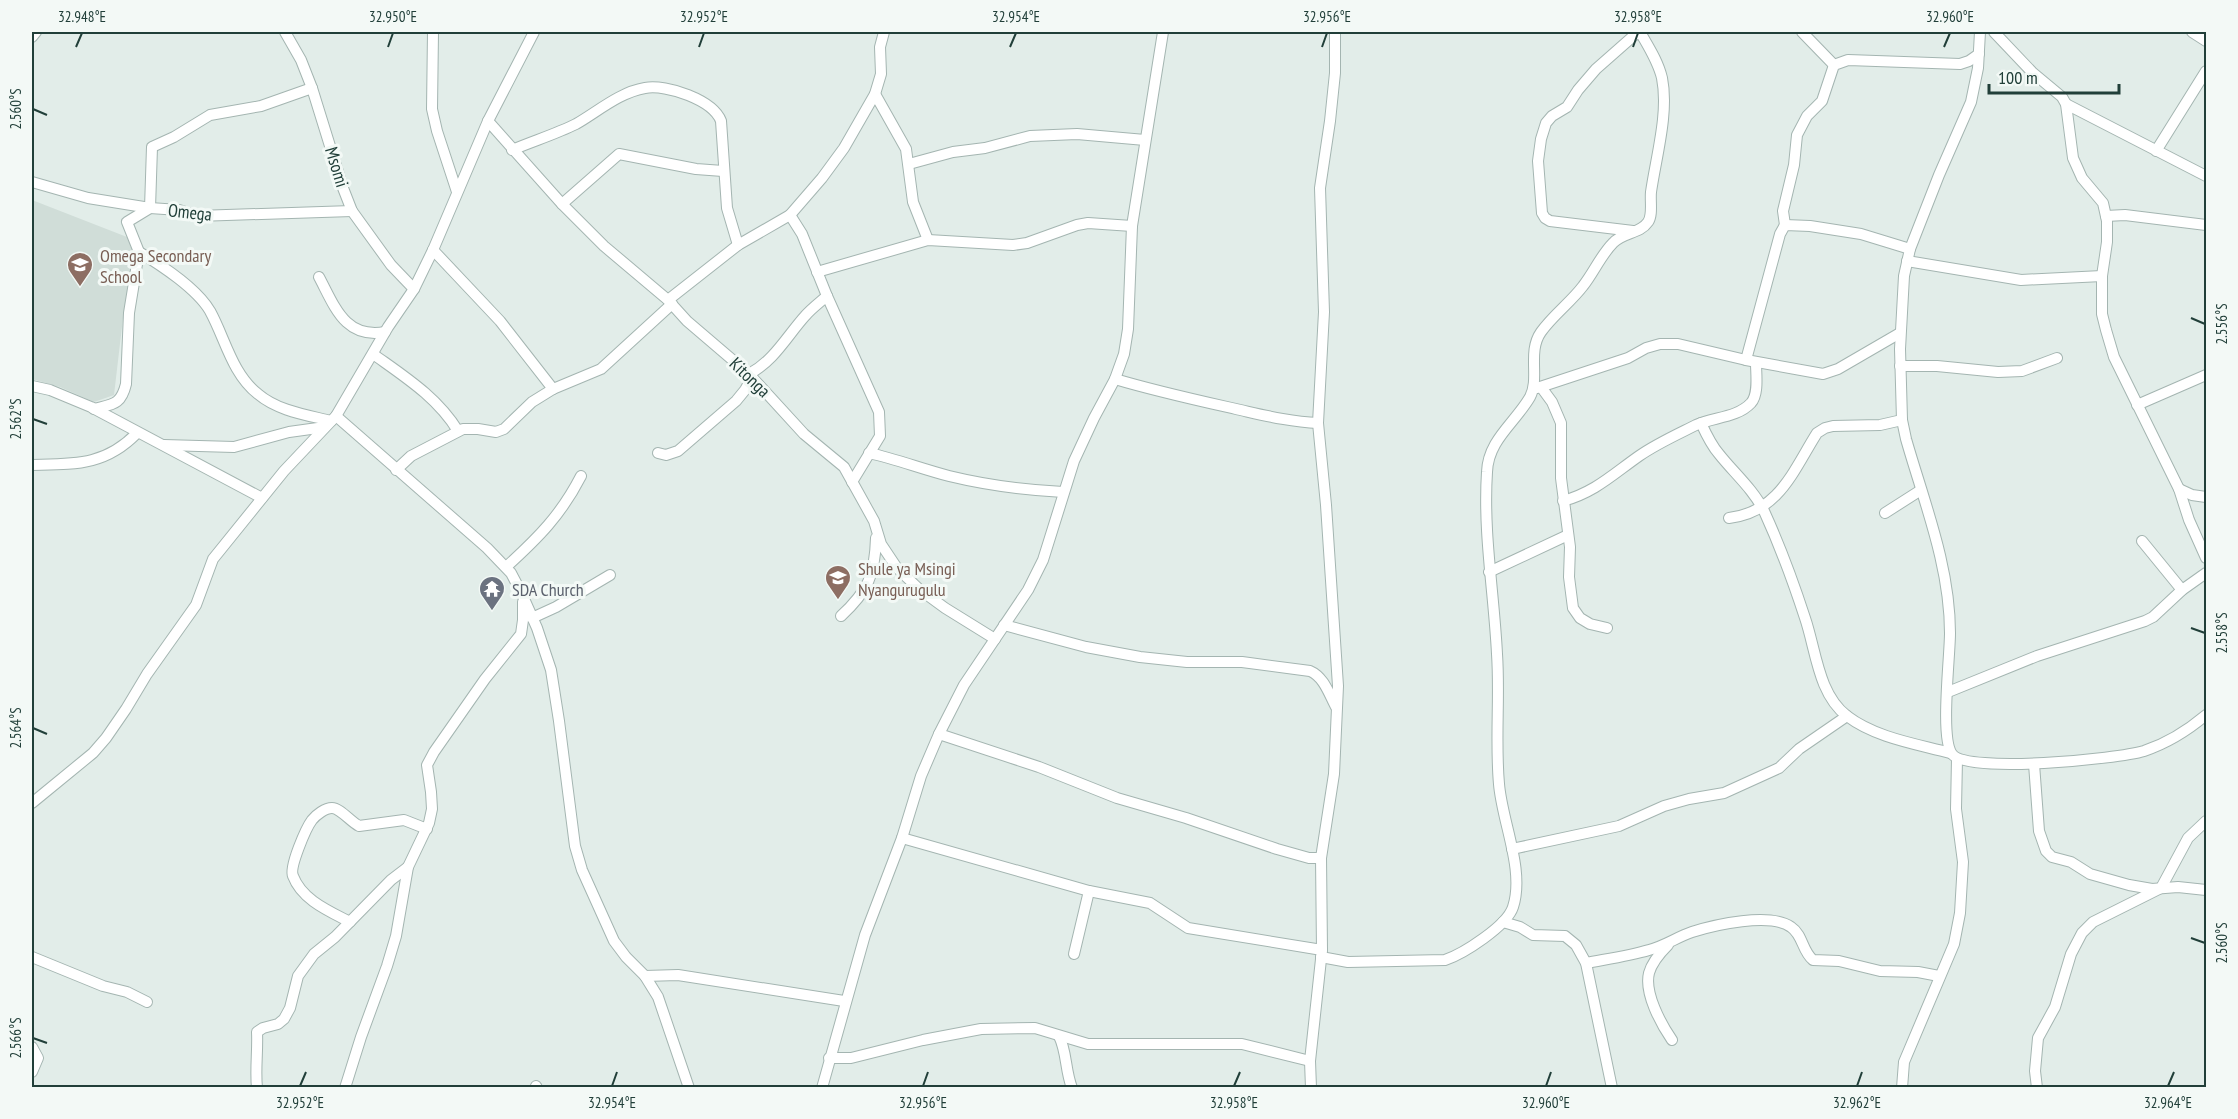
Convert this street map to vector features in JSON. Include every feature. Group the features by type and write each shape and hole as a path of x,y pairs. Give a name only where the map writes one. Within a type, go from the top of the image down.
{"street":[{"path":"32,37 36,32"},
{"name":"Msomi","path":"285,32 301,60 312,88 352,211 391,265 414,288"},
{"path":"433,32 432,109 437,131 458,192"},
{"path":"32,803 93,753 106,738 195,605 213,559 301,452 331,422 414,288 434,250 488,121 534,32"},
{"path":"396,470 411,456 458,431 471,428 500,430 532,402 553,389 602,369 670,302 738,245 790,215 844,148 874,94 880,74 880,47 885,32"},
{"path":"822,1088 844,1002 865,935 902,838 921,776 964,685 1028,590 1043,560 1063,492 1084,439 1115,379 1124,354 1128,329 1132,226 1163,32"},
{"path":"1311,1088 1310,1060 1322,954 1321,858 1334,774 1338,675 1318,423 1324,312 1320,188 1335,73 1335,32"},
{"path":"1607,628 1590,624 1580,618 1573,608 1568,535 1563,501 1561,423 1552,402 1537,388 1534,347 1540,334 1584,285 1613,243 1626,234 1642,229 1650,218 1663,111 1663,81 1639,32 1596,69 1578,90 1567,108 1548,120 1541,139 1538,162 1542,213 1545,218 1550,221 1635,231"},
{"path":"1802,32 1834,66"},
{"path":"1902,1088 1904,1062 1954,944 1961,898 1963,862 1956,809 1953,756 1946,713 1950,630 1941,555 1902,420 1900,333 1904,276 1910,249 1971,102 1976,85 1980,32"},
{"path":"1994,32 2066,104 2073,158 2082,178 2103,203 2106,216 2107,243 2102,276 2102,314 2114,357 2179,489 2189,520 2206,558"},
{"path":"2192,32 2206,41"},
{"path":"1563,501 1589,492 1609,480 1640,455 1701,423 1722,418 1749,405 1756,393 1751,361 1780,234 1785,225 1783,211 1794,165 1797,135 1806,116 1822,101 1834,66 1848,60 1959,64 1979,54"},
{"path":"2156,151 2206,71"},
{"path":"512,150 566,128 634,91 654,87 689,96 715,111 721,121 727,208 738,245"},
{"path":"94,409 116,403 123,395 128,372 129,313 139,252 127,222 150,208 152,147 174,137 210,115 261,106 312,88"},
{"path":"874,94 901,138 909,164 913,202 928,240"},
{"path":"2066,104 2206,176"},
{"name":"Kitonga","path":"488,121 562,204 604,246 750,375 804,434 844,467 874,521 876,532 887,555 897,568 919,589 945,608 995,639"},
{"path":"909,164 1030,136 1077,134 1145,141"},
{"path":"562,204 619,154 630,154 677,166 723,171"},
{"name":"Omega","path":"32,182 88,198 150,208 179,210 197,216 352,211"},
{"path":"790,215 802,234 879,412 880,436 852,482"},
{"path":"2106,216 2125,215 2206,225"},
{"path":"817,272 928,240 1013,245 1028,243 1077,225 1100,222 1132,226"},
{"path":"1785,225 1810,226 1861,234 1910,249"},
{"path":"434,250 500,321 553,389"},
{"path":"139,252 199,297 209,310 239,370 250,387 259,395 291,411 331,422 396,470 506,567 524,598 550,670 575,846 582,870 614,941 645,976 658,997 690,1088"},
{"path":"1907,261 2021,280 2102,276"},
{"path":"319,277 341,317 358,332 372,335 385,332"},
{"path":"658,453 666,455 678,451 736,401 745,390 750,375 774,356 807,314 827,296"},
{"path":"902,838 1089,891 1150,903 1188,928 1322,954 1348,962 1445,960 1466,950 1503,922 1512,910 1516,879 1499,785 1496,745 1498,664 1489,572 1486,474 1489,455 1503,431 1537,388 1628,358 1646,348 1660,344 1677,344 1823,374 1838,369 1900,333"},
{"path":"373,354 427,393 441,406 458,431"},
{"path":"1900,366 1937,366 1998,372 2022,371 2057,358"},
{"path":"2137,405 2206,375"},
{"path":"1115,379 1150,390 1258,414 1305,423 1318,423"},
{"path":"32,386 50,390 94,409 262,498"},
{"path":"1729,518 1741,517 1762,508 1781,491 1817,433 1825,428 1880,425 1902,420"},
{"path":"161,445 234,447 331,422"},
{"path":"1701,423 1718,454 1754,494 1762,508 1790,574 1822,675 1831,697 1847,717 1867,728 1969,763 2034,764 2140,752 2165,744 2186,732 2206,715"},
{"path":"32,465 80,464 99,459 119,450 137,433"},
{"path":"869,453 985,484 1025,490 1063,492"},
{"path":"506,567 549,526 569,500 581,476"},
{"path":"2179,489 2192,495 2206,497"},
{"path":"1885,513 1921,490"},
{"path":"840,616 866,590 871,579 876,554 876,532"},
{"path":"1489,572 1568,535"},
{"path":"2142,541 2182,590"},
{"path":"1948,692 2037,656 2145,621 2163,610 2182,590 2206,573"},
{"path":"532,618 556,607 610,575"},
{"path":"345,1088 396,936 408,867 427,829 432,809 427,765 429,758 520,634 524,620 524,598"},
{"path":"1004,625 1065,642 1140,657 1187,662 1242,662 1310,671 1323,681 1337,708"},
{"path":"1512,849 1619,826 1664,806 1724,793 1779,768 1799,749 1847,717"},
{"path":"939,734 1019,760 1117,798 1186,818 1277,849 1309,858 1321,858"},
{"path":"2034,764 2039,831 2046,851 2052,857 2071,862 2090,874 2114,882 2152,889 2178,887 2206,890"},
{"path":"350,922 316,904 293,877 294,861 313,819 332,808 359,826 404,820 427,829"},
{"path":"2037,1088 2035,1071 2038,1038 2055,1007 2071,954 2082,933 2093,922 2110,912 2161,888 2188,838 2206,821"},
{"path":"257,1088 255,1069 258,1048 257,1032 262,1028 278,1024 284,1018 290,1008 298,975 318,949 350,922 391,880 408,867"},
{"path":"1074,954 1089,891"},
{"path":"1586,963 1668,945 1690,933 1743,921 1782,922 1792,927 1800,936 1804,950 1813,960 1839,961 1880,971 1918,972 1939,976"},
{"path":"1503,922 1520,927 1533,935 1565,936 1576,945 1586,963 1612,1088"},
{"path":"1668,945 1652,965 1648,975 1656,1015 1672,1040"},
{"path":"32,957 103,986 127,992 147,1002"},
{"path":"645,976 678,975 844,1002"},
{"path":"829,1058 851,1058 923,1040 981,1029 1035,1028 1088,1044 1242,1044 1310,1060"},
{"path":"1059,1036 1064,1048 1066,1071 1072,1088"},
{"path":"32,1047 38,1058 32,1072"}],"shaded area":[{"name":"Omega Secondary School","path":"32,200 127,237 135,258 123,318 114,395 94,402 60,387 32,379"}],"place":[{"name":"Omega Secondary School","path":"80,288"},
{"name":"Shule ya Msingi Nyangurugulu","path":"838,601"},
{"name":"SDA Church","path":"492,612"}]}
